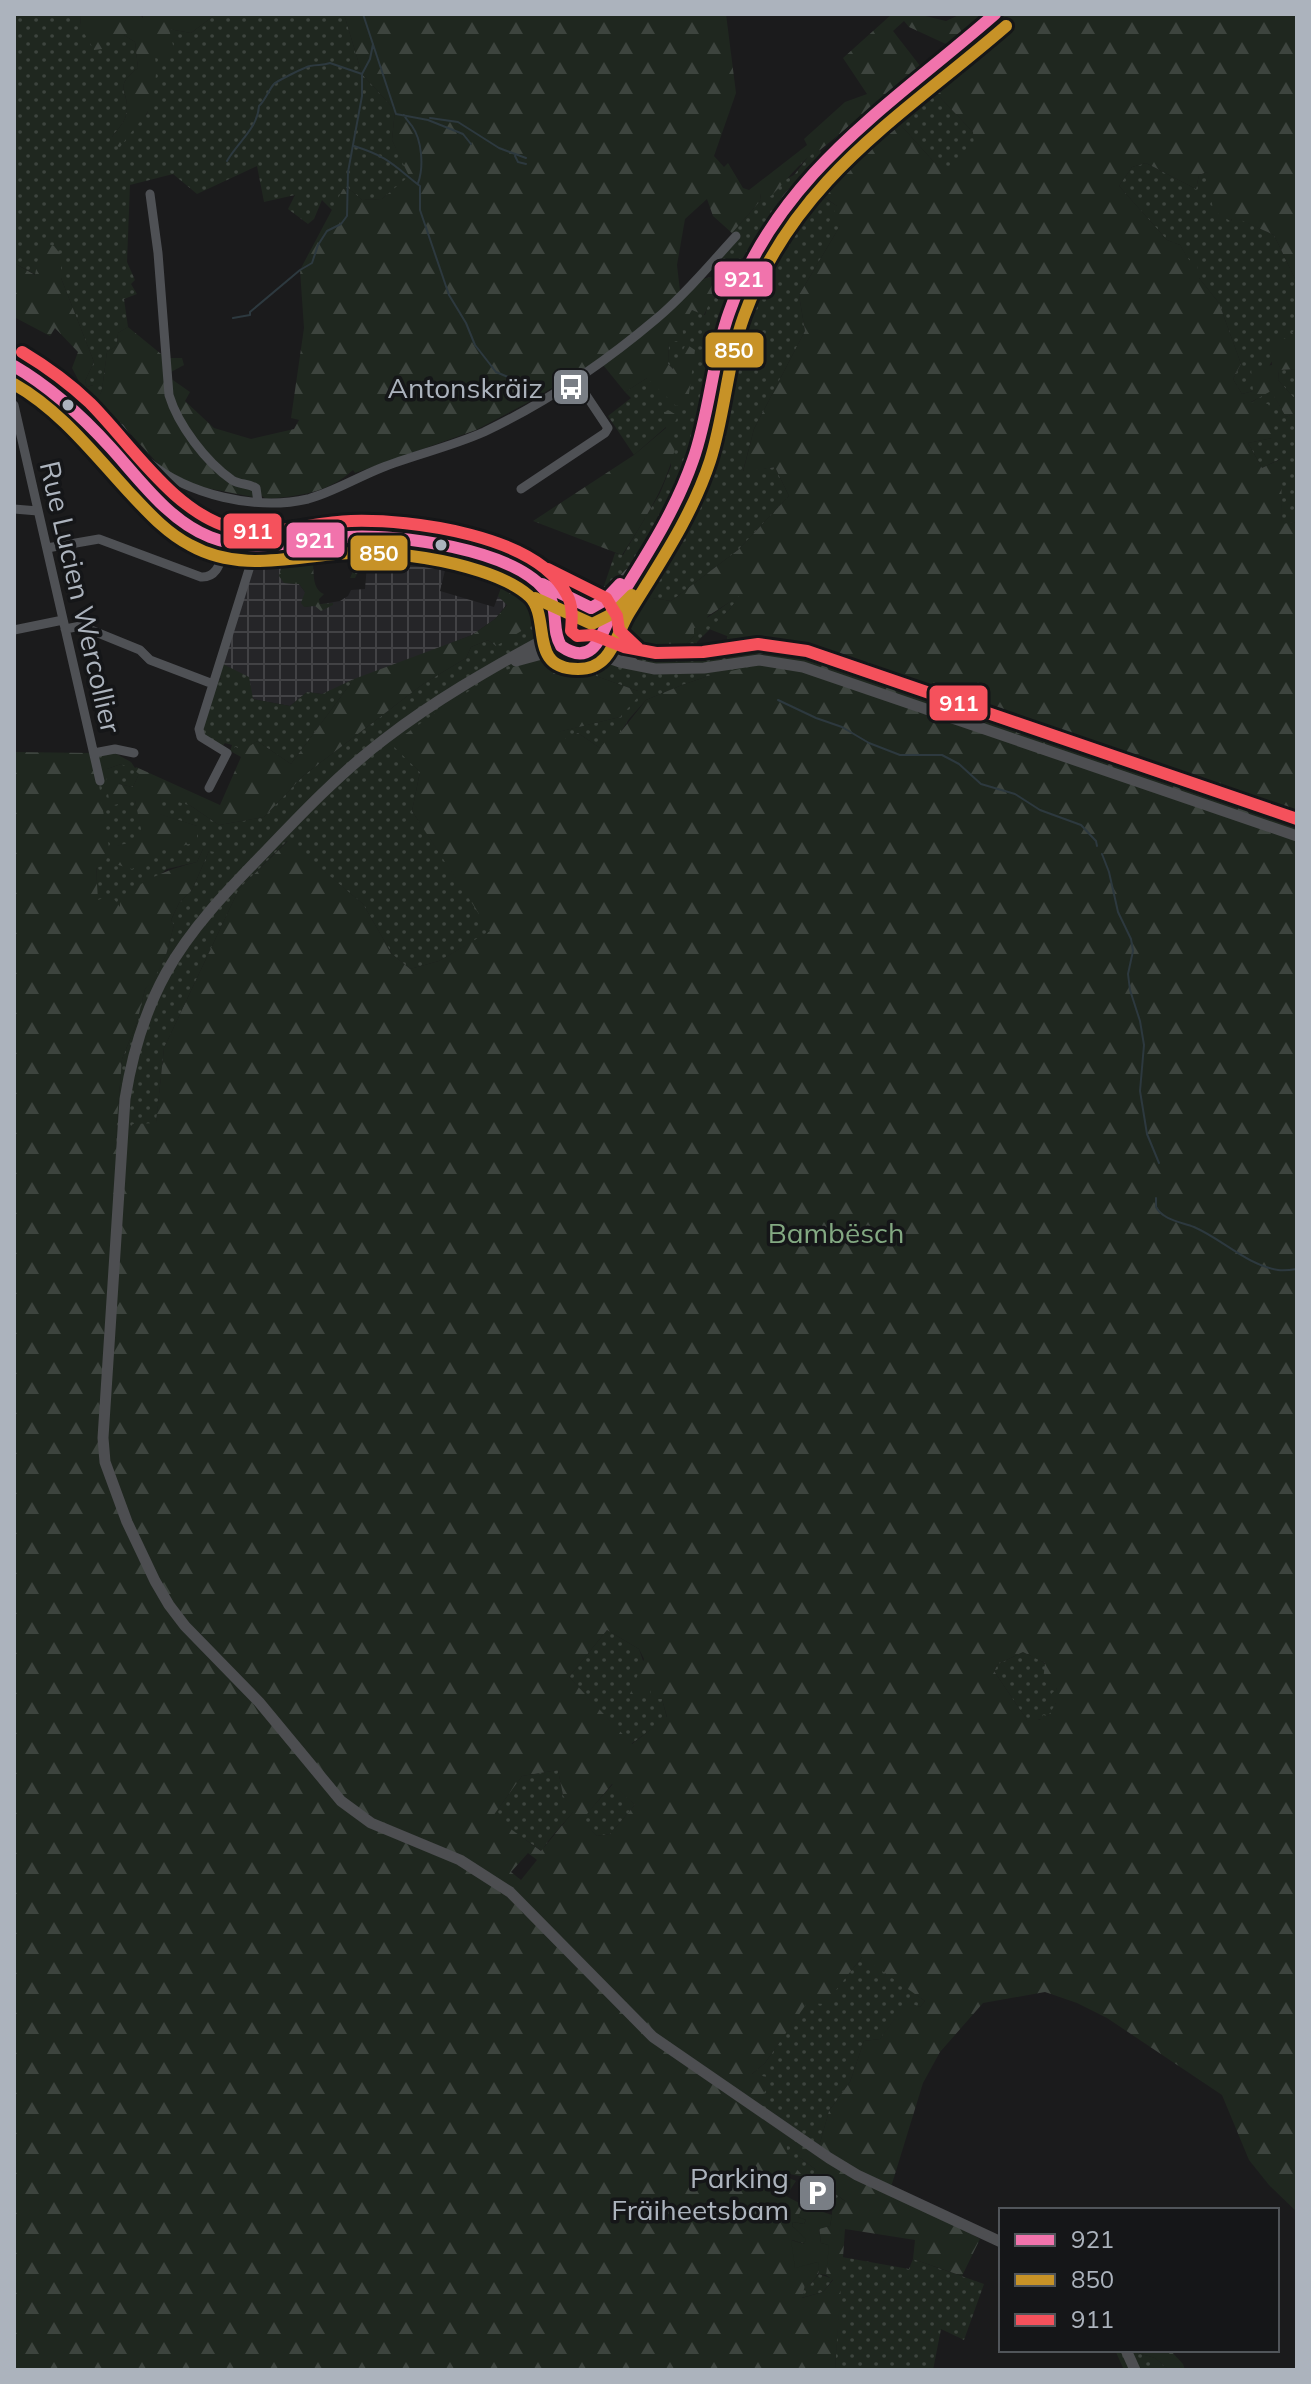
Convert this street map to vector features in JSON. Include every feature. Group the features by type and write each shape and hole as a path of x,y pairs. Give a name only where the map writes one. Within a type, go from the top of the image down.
{"main road":[{"path":"589,651 600,642 603,631 671,509 693,458 723,331 736,293 757,248 788,198 840,142 995,14"},
{"path":"17,367 55,393 176,518 191,529 227,544 256,547 344,538 408,539 440,544 528,575 587,606 600,616 603,631 613,649 636,665"},
{"path":"642,561 605,600 587,606 568,607 541,641 423,712 385,739 322,794 213,907 180,950 158,990 136,1044 125,1099 103,1438 105,1462 127,1522 169,1605 185,1626 259,1702 341,1801 371,1823 460,1860 510,1892 653,2037 829,2158 868,2180 999,2241"},
{"path":"542,584 552,601 559,643 569,651"},
{"path":"500,665 553,651 589,651 636,665 675,670 759,660 803,667 1297,836"}],"street":[{"path":"150,194 169,395 175,412 200,449 230,478 256,488 258,502"},
{"path":"93,430 106,426 120,428 144,459 194,489 258,502 311,498 381,468 485,431 576,380 657,319 736,236"},
{"path":"14,382 17,367"},
{"path":"521,489 608,428 576,380"},
{"name":"Rue Lucien Wercollier","path":"14,405 100,781"},
{"path":"14,509 38,511"},
{"path":"47,548 99,539 209,578 214,574 227,544"},
{"path":"209,788 227,753 206,742 199,733 256,547"},
{"path":"14,630 64,624 81,626 140,650 150,660 213,684"},
{"name":"Rue Lucien Wercollier","path":"94,753 115,749 134,753"}],"shaded area":[{"path":"417,548 432,550 448,558 440,591 494,607 498,596 507,604 495,619 472,635 322,694 307,692 290,706 253,699 223,664 257,556 298,551 281,568 284,583 299,584 305,592 305,607 340,601 351,590 365,589 368,553 380,554 380,567 394,568 397,562"}],"green space":[{"path":"14,14 81,14 80,26 107,39 124,35 135,42 138,68 123,86 126,115 112,137 147,114 155,80 154,57 169,29 191,33 216,14 344,14 362,74 395,110 392,140 410,176 382,199 362,200 348,188 343,189 333,211 322,200 314,219 308,224 288,209 295,195 264,202 257,166 197,194 173,174 130,185 127,262 135,280 131,284 137,294 124,299 128,327 118,333 117,346 107,352 102,390 96,405 87,393 93,385 87,387 85,381 94,362 61,278 61,254 36,275 14,263"},
{"path":"81,14 139,14 143,18 143,14 216,14 191,33 169,29 174,49 169,57 155,58 151,104 120,147 113,145 112,137 126,115 123,86 138,68 135,42 124,35 118,42 107,39 102,49 94,50 80,26"},
{"path":"344,14 726,14 736,93 714,156 724,167 728,163 743,188 749,190 807,145 804,139 845,102 867,94 843,58 892,14 917,14 946,21 961,14 983,14 948,45 909,27 904,21 893,31 921,67 808,157 771,196 760,194 761,200 732,233 713,216 707,199 685,219 677,265 680,291 697,282 716,278 717,287 704,315 692,310 682,326 684,341 669,341 668,364 673,369 686,344 695,350 688,401 676,406 647,378 625,392 599,360 476,430 355,473 353,470 334,484 312,492 266,499 258,493 253,497 196,486 162,468 116,418 95,416 82,409 78,404 83,389 72,368 78,352 55,328 50,336 14,317 14,263 35,275 41,243 54,246 61,255 61,278 94,362 85,381 87,387 94,385 93,390 87,393 95,405 102,390 107,352 117,346 118,333 128,327 166,358 182,358 184,365 171,372 170,378 190,392 185,401 214,428 251,439 294,429 299,420 291,418 304,328 300,270 343,189 348,188 362,200 382,199 409,176 392,140 395,110 362,74"},
{"name":"Bambësch","path":"1002,14 1297,14 1297,283 1274,235 1234,217 1230,221 1213,210 1207,172 1199,175 1196,189 1146,163 1132,167 1119,186 1167,240 1180,245 1189,260 1197,262 1199,278 1219,303 1241,364 1233,379 1242,394 1253,391 1251,368 1272,365 1270,343 1279,335 1285,339 1297,332 1297,369 1279,370 1278,380 1294,398 1297,397 1297,412 1286,417 1271,391 1251,402 1268,404 1276,418 1272,438 1248,443 1262,468 1281,459 1282,524 1294,522 1297,525 1297,2212 1249,2160 1222,2095 1107,2018 1045,1992 983,2003 940,2052 923,2083 891,2187 980,2239 962,2276 913,2259 915,2240 845,2229 835,2370 14,2370 14,752 94,753 109,848 105,865 96,868 98,900 111,895 120,907 120,899 138,886 165,872 197,862 203,849 215,841 219,846 215,852 209,851 192,890 179,903 171,920 174,925 166,955 153,981 145,989 137,1022 122,1059 116,1134 118,1172 126,1134 133,1124 156,1123 164,1048 239,889 288,841 363,904 392,954 410,969 439,961 490,931 412,811 420,772 391,744 470,690 536,659 557,657 577,667 588,662 596,668 596,676 638,691 639,696 620,717 558,732 566,739 578,733 600,748 620,723 620,733 646,700 708,676 758,665 799,665 743,649 727,636 709,629 739,596 708,616 704,625 694,628 694,636 683,647 675,663 642,658 626,643 626,614 633,595 671,601 738,550 789,496 775,467 743,472 754,429 805,331 799,295 840,226 829,222 837,206 814,190 794,205 791,202 825,162 887,110 934,162 946,169 974,147 973,132 934,91 934,85 925,86 923,82","holes":["607,1630 639,1649 644,1659 630,1694 636,1700 650,1683 651,1699 662,1699 667,1717 632,1744 569,1677","1023,1652 1045,1663 1043,1681 1057,1689 1052,1693 1052,1701 1056,1703 1048,1716 1043,1715 1040,1720 1027,1720 994,1671 998,1664","558,1770 563,1795 573,1812 541,1851 493,1816 522,1776","612,1784 635,1805 610,1834 597,1836 582,1820","528,1853 537,1860 521,1880 511,1872","862,1957 925,2001 920,2007 907,2002 880,2039 864,2041 850,2082 829,2111 818,2150 803,2149 799,2157 815,2169 818,2177 835,2179 832,2191 845,2201 833,2206 830,2226 819,2228 821,2243 828,2245 826,2275 833,2280 823,2292 802,2298 805,2285 810,2285 816,2277 819,2266 818,2262 795,2267 792,2240 805,2244 807,2239 792,2226 793,2222 804,2224 806,2220 799,2217 803,2205 786,2196 796,2181 789,2178 790,2174 804,2177 789,2156 789,2131 755,2108 773,2078 752,2074 765,2063 807,2003 825,2004"]},
{"path":"934,85 935,92 973,132 975,147 946,170 934,162 887,110 895,105 900,110 908,111 926,97 925,86"},
{"path":"820,150 825,162 795,205 813,190 837,206 840,226 799,295 805,331 754,429 743,471 775,467 789,496 738,550 671,601 633,595 683,647 694,636 694,627 741,594 697,642 696,660 726,656 727,636 743,649 803,667 708,676 682,685 646,700 619,735 600,748 578,733 566,740 557,732 620,717 638,691 596,676 392,744 420,772 412,811 491,931 439,961 410,969 392,954 363,904 287,841 239,889 164,1048 156,1124 133,1124 126,1134 118,1178 116,1134 122,1059 137,1022 145,989 166,955 174,925 171,920 179,903 192,890 209,851 203,849 197,862 167,869 120,908 97,901 94,753 104,754 107,769 121,764 128,766 131,762 139,774 133,787 118,784 108,777 135,800 144,840 117,846 160,841 197,826 159,814 161,795 191,806 219,825 264,817 303,776 423,684 466,658 471,647 488,640 496,646 513,583 502,585 505,572 517,577 525,573 565,592 556,585 554,577 603,589 615,553 623,555 660,493 671,466 666,427 634,455 608,416 631,398 625,392 647,378 673,369 668,364 669,341 692,310 705,315 715,278 696,280 712,277 713,267 735,236 732,233 761,200 760,193 794,175 812,152"},
{"path":"1146,163 1196,189 1199,175 1207,172 1231,221 1233,216 1274,235 1297,283 1297,332 1294,331 1284,344 1253,391 1242,394 1233,379 1241,364 1219,303 1199,278 1180,245 1167,240 1119,186 1132,167"},
{"path":"1297,369 1297,397 1294,398 1278,380 1279,370"},
{"path":"1271,390 1286,417 1297,412 1297,525 1294,522 1282,525 1280,459 1262,468 1248,443 1272,438 1250,403"},
{"path":"670,411 678,416 668,436 676,444 667,474 622,555 533,521 634,455 666,428 664,412"},
{"path":"152,473 189,494 189,499 182,499 183,506 178,512 146,479"},
{"path":"329,545 341,545 342,551 365,550 363,568 355,578 350,578 357,562 334,557 327,551"},
{"path":"311,550 316,587 324,594 319,599 320,604 333,603 321,611 315,606 304,607 301,603 305,592 299,584 284,583 279,576 281,568 298,551"},
{"path":"513,583 533,597 528,627 496,646 488,640 471,647 466,658 423,684 303,776 264,817 219,825 191,806 161,796 160,814 197,826 197,842 170,849 160,841 153,858 132,869 115,864 112,851 117,846 143,839 135,800 110,806 108,777 116,777 118,784 133,787 139,774 134,770 136,767 220,805 241,757 232,752 235,747 244,750 257,741 291,764 354,679 472,635 495,619 507,605 498,596 502,585"},
{"path":"223,664 249,677 253,699 290,706 307,692 322,694 354,679 291,764 257,741 244,751 235,747 232,752 232,745 225,743 222,747 207,740 201,730 217,681 221,679 218,674"},
{"path":"113,752 131,762 128,767 121,764 103,768 101,759 104,754"},
{"path":"607,1630 639,1649 650,1681 662,1699 667,1718 631,1744 569,1677"},
{"path":"1023,1652 1044,1663 1056,1684 1055,1706 1042,1719 1027,1720 994,1671 998,1664"},
{"path":"558,1770 563,1795 574,1811 542,1851 492,1817 522,1776"},
{"path":"613,1784 635,1805 610,1834 597,1836 581,1820"},
{"path":"863,1956 925,2001 920,2007 907,2003 880,2039 864,2041 850,2082 829,2111 818,2150 799,2157 815,2169 821,2179 836,2179 832,2191 818,2189 820,2181 804,2177 787,2159 784,2146 755,2108 751,2075 765,2063 807,2002 825,2003"},
{"path":"832,2191 846,2202 833,2206"},
{"path":"803,2205 832,2215 830,2226 819,2229 821,2243 829,2245 826,2275 819,2274 818,2262 795,2268 791,2240 804,2244 806,2239 792,2226 793,2222 804,2224 806,2220 798,2217"},
{"path":"842,2257 909,2269 913,2259 984,2284 964,2340 941,2329 933,2370 835,2370"},
{"path":"819,2274 833,2279 823,2292 801,2298 805,2285 810,2285"},
{"path":"1116,2352 1137,2352 1155,2358 1169,2370 1124,2370"},
{"path":"1172,2352 1185,2370 1169,2370 1155,2358 1138,2353"}],"waterway":[{"path":"363,14 396,114 428,120 463,134 471,144"},
{"path":"233,318 250,315 312,263 327,231 341,224 347,216 348,172 362,96 362,74 373,44"},
{"path":"227,161 251,128 259,106 276,82 307,67 330,63 362,74"},
{"path":"404,115 420,146 418,183"},
{"path":"430,118 458,122 499,148 526,158"},
{"path":"354,146 383,158 420,186 420,210 449,295 475,345 496,372 508,377"},
{"path":"515,156 518,162 526,164"},
{"path":"778,700 900,755 942,755 959,764 981,784 1015,794 1040,810 1081,825 1097,846"},
{"path":"1102,854 1118,912 1131,939 1133,951 1128,974 1144,1045 1140,1091 1147,1134 1159,1163"},
{"path":"1156,1198 1156,1207 1163,1215 1204,1232 1256,1263 1278,1270 1297,1269"}],"transit line":[{"name":"921","path":"14,366 78,414 168,510 195,530 244,545 370,537 423,542 480,554 528,575 544,589 552,603 561,646 583,653 597,643 616,604 659,534 686,479 699,442 729,313 750,264 776,221 841,146 995,14"},
{"name":"850","path":"14,384 61,419 149,513 172,534 190,545 210,554 249,561 379,553 425,558 480,571 507,582 529,596 536,605 546,652 552,661 562,667 589,668 611,650 694,501 715,443 744,316 765,268 791,226 821,188 854,154 1006,26"},
{"name":"911","path":"22,352 82,396 174,494 214,522 236,529 265,531 336,522 376,521 406,523 470,535 529,558 552,575 569,599 571,631 577,636 593,635 624,647 656,653 703,652 758,644 807,651 1297,819"},
{"name":"911","path":"548,569 606,598 617,616 619,630 638,648"},
{"name":"921","path":"542,584 591,608 605,600 620,584"},
{"name":"850","path":"535,598 592,624 614,613 632,595"}],"place":[{"name":"Antonskräiz","path":"571,387"},
{"name":"Parking Fräiheetsbam","path":"817,2193"}]}
